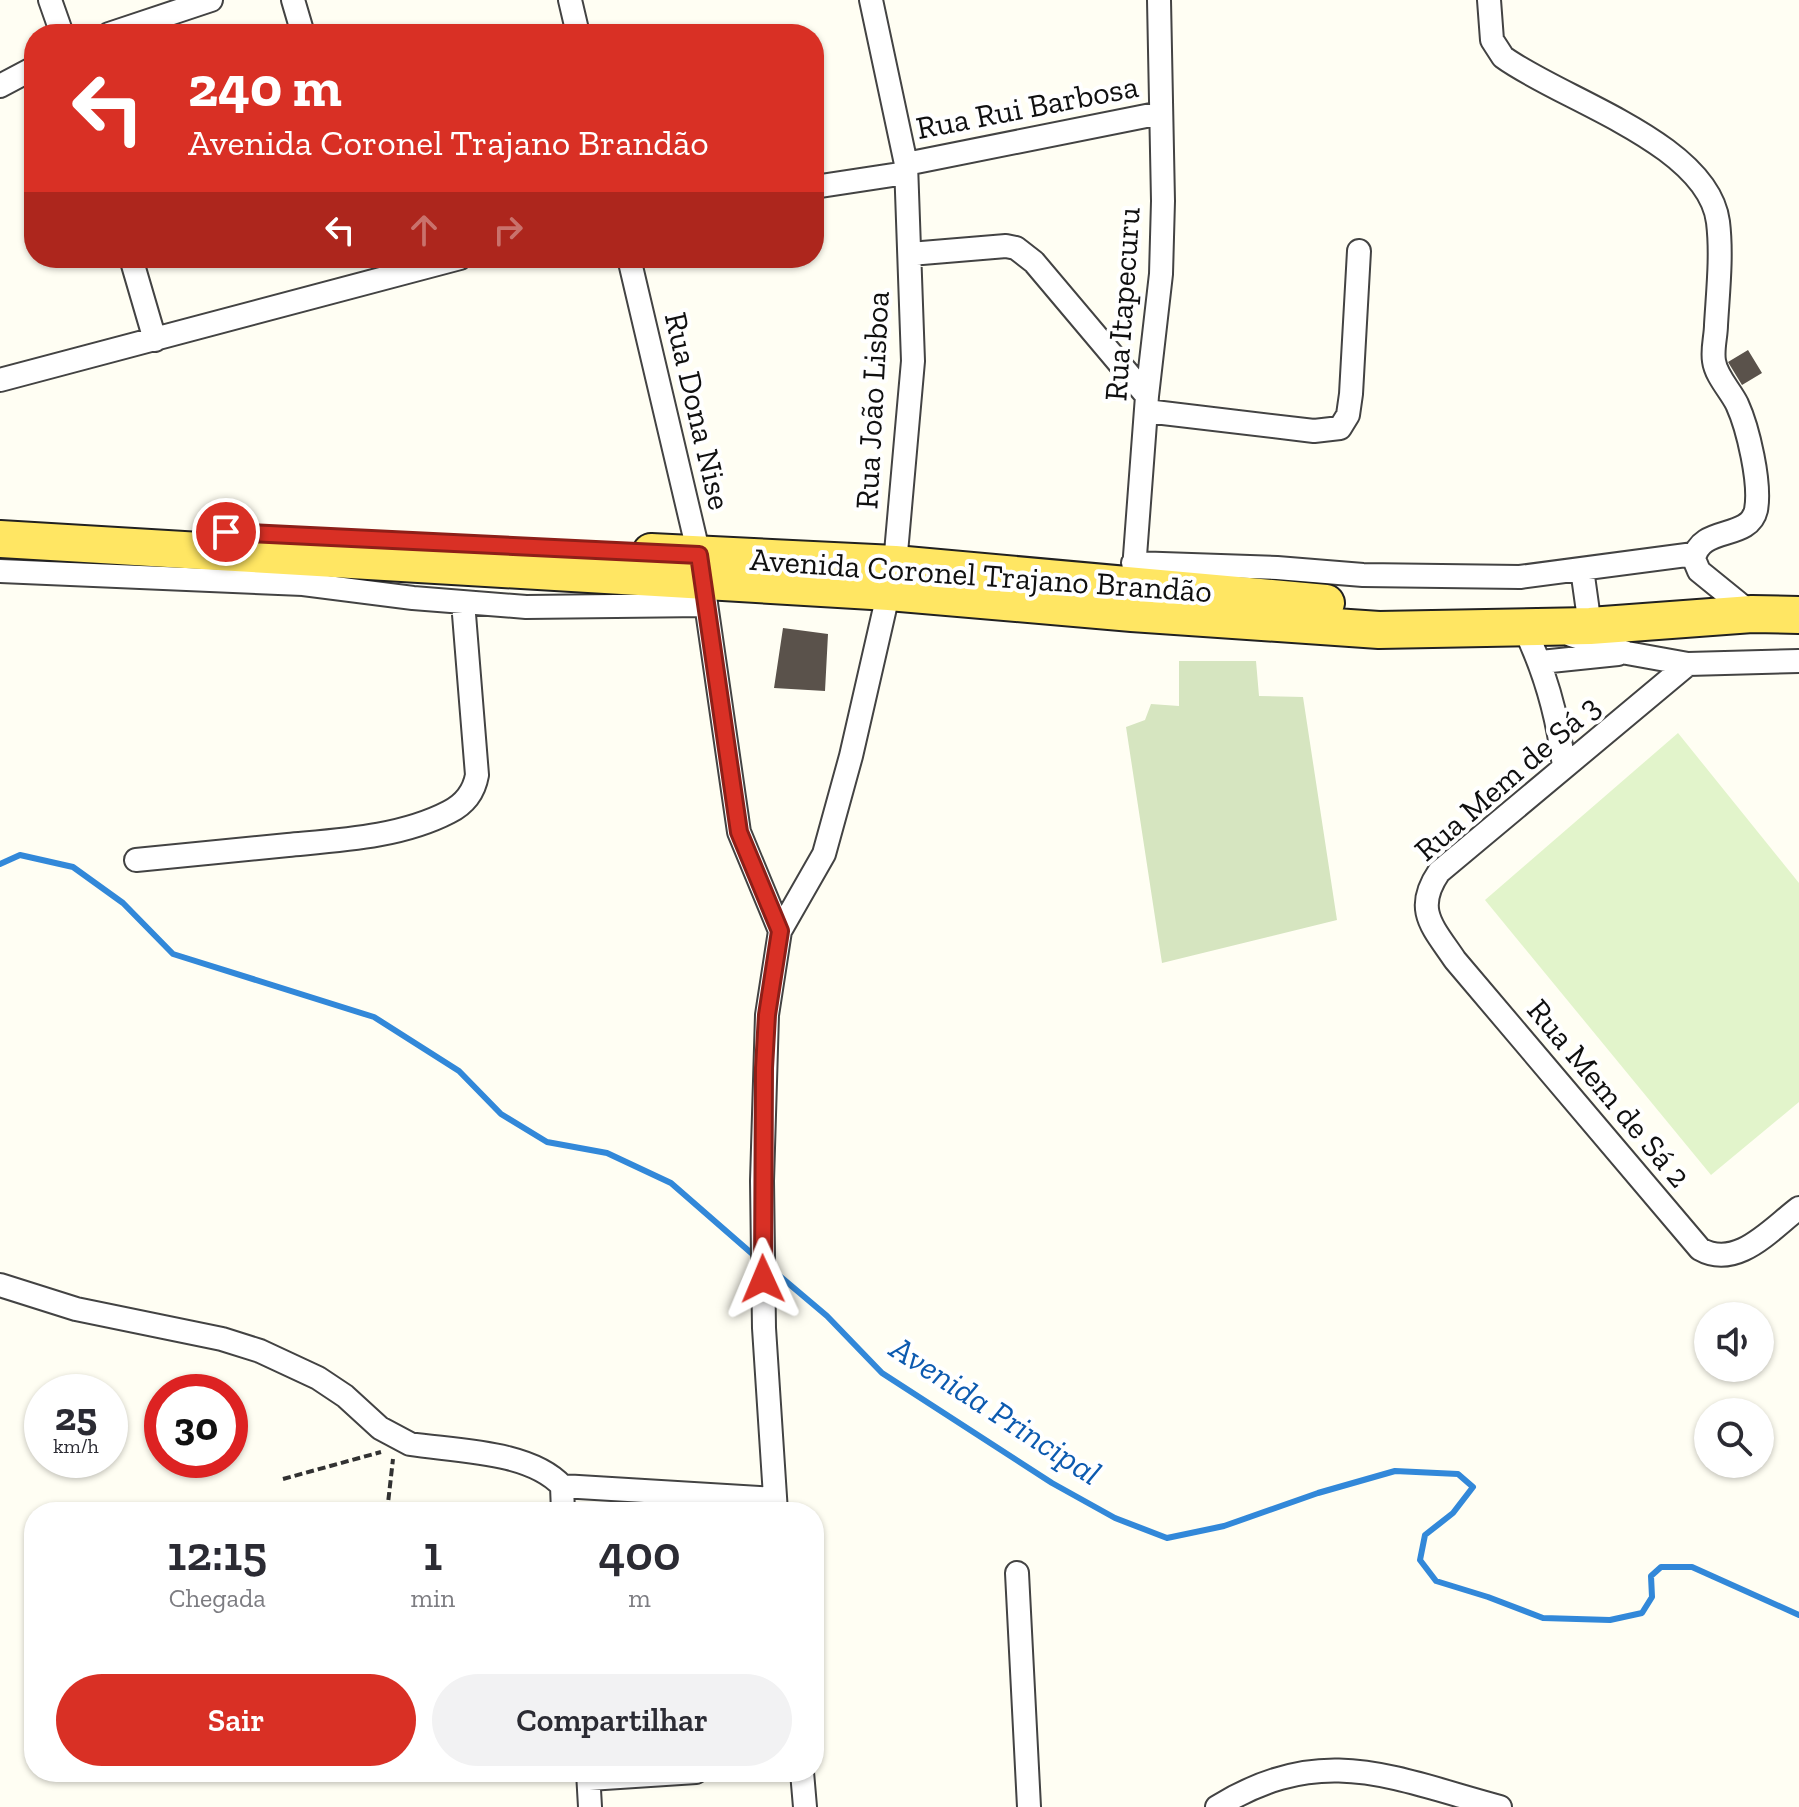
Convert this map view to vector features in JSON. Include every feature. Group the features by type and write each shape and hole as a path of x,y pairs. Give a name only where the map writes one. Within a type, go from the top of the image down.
{"main road":[{"name":"Avenida Coronel Trajano Brandão","path":"0,516 194,530 702,580"},
{"name":"Avenida Coronel Trajano Brandão","path":"0,539 702,580 892,578 1132,587 1432,613 1481,627 1590,626 1752,614 1799,615"}],"street":[{"path":"50,0 58,24"},
{"path":"139,24 211,0"},
{"path":"293,0 300,24"},
{"path":"570,0 576,24"},
{"name":"Rua João Lisboa","path":"780,931 824,854 851,756 892,578 913,361 910,254 906,168 871,0"},
{"name":"Rua Itapecuru","path":"1132,587 1146,403 1161,274 1159,0"},
{"path":"1132,587 1520,577 1694,554 1704,541 1747,524 1756,507 1755,476 1743,420 1714,362 1718,226 1711,199 1701,181 1669,153 1503,57 1492,40 1489,0"},
{"path":"0,86 24,73"},
{"name":"Rua Rui Barbosa","path":"824,185 1161,113"},
{"path":"910,254 994,246 1016,248 1034,262 1146,403 1314,431 1340,428 1348,415 1359,251"},
{"path":"134,268 155,340"},
{"path":"0,380 155,340 375,268"},
{"name":"Rua Dona Nise","path":"631,268 702,580"},
{"path":"1694,554 1699,571 1752,614"},
{"path":"1582,569 1590,626"},
{"name":"Avenida Coronel Trajano Brandão","path":"0,571 303,584 526,607 702,580"},
{"path":"702,580 739,832 780,931 767,1015 763,1246 775,1502"},
{"path":"136,860 391,832 426,821 461,804 469,796 477,775 463,602"},
{"path":"1531,626 1627,653 1688,664 1799,661"},
{"path":"1531,626 1556,711 1564,767"},
{"path":"1541,662 1627,653"},
{"name":"Rua Mem de Sá 3","path":"1455,960 1427,916 1425,901 1432,882 1457,856 1688,664"},
{"name":"Rua Mem de Sá 2","path":"1455,960 1700,1249 1722,1257 1746,1249 1799,1208"},
{"path":"0,1285 76,1309 222,1339 260,1351 318,1378 401,1441 528,1462 562,1486 732,1502"},
{"path":"562,1486 563,1502"},
{"path":"1017,1573 1029,1807"},
{"path":"1217,1807 1259,1786 1318,1769 1390,1775 1500,1807"},
{"path":"588,1782 590,1807"},
{"path":"803,1782 805,1807"}],"path":[{"path":"283,1479 394,1449 388,1502"}],"green space":[{"path":"1179,661 1256,661 1259,696 1303,697 1337,920 1162,963 1126,727 1145,720 1151,704 1179,706"},
{"path":"1678,733 1799,883 1799,1102 1711,1175 1485,900"}],"building":[{"path":"1748,350 1762,373 1742,385 1728,362"},
{"path":"783,628 828,634 825,691 774,688"}],"waterway":[{"name":"Avenida Principal","path":"0,864 20,855 73,867 123,903 173,954 374,1017 459,1071 501,1114 547,1142 607,1153 671,1183 757,1258"},
{"name":"Avenida Principal","path":"769,1267 827,1316 882,1373 1052,1483 1115,1518 1167,1538 1224,1526 1318,1493 1395,1471 1458,1474 1473,1487 1453,1513 1425,1535 1420,1560 1436,1581 1543,1618 1610,1620 1642,1613 1652,1597 1651,1576 1661,1567 1692,1567 1799,1615"}],"route":[{"path":"226,532 699,555 739,832 780,931 767,1015 764,1068 763,1279"}]}
